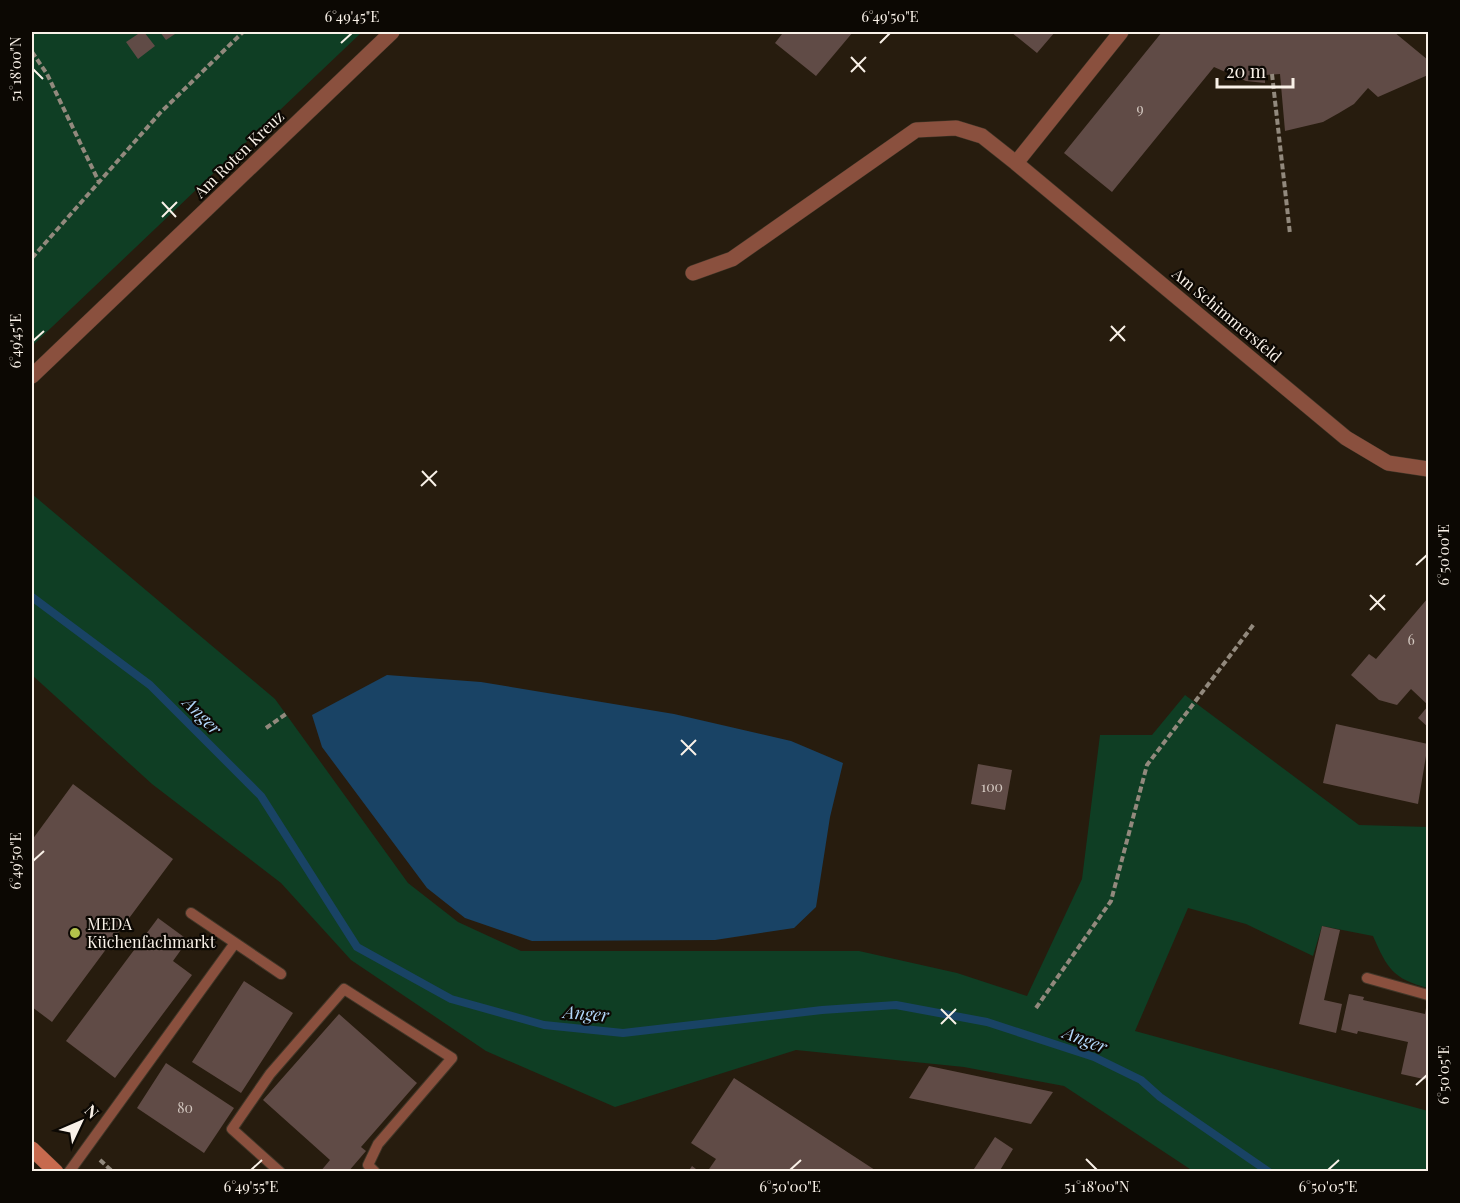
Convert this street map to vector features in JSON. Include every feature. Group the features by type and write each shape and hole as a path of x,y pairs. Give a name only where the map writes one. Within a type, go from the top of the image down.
{"main road":[{"path":"32,1149 58,1171"}],"street":[{"name":"Am Roten Kreuz","path":"32,376 393,32"},
{"path":"1016,163 1121,32"},
{"name":"Am Schimmersfeld","path":"693,273 732,258 916,130 956,128 982,136 1016,163 1346,438 1388,463 1428,469"}],"lane":[{"path":"191,913 281,974"},
{"path":"58,1171 235,943"},
{"path":"1368,978 1428,995"},
{"path":"280,1172 232,1129 270,1074 344,989 452,1058 378,1144 368,1165 375,1172"}],"path":[{"path":"32,258 160,113 243,32"},
{"path":"32,52 47,74 99,182"},
{"path":"1272,74 1290,234"},
{"path":"1036,1008 1111,901 1147,765 1254,624"},
{"path":"266,728 286,714"}],"green space":[{"path":"32,32 362,32 32,346"},
{"path":"32,494 275,699 408,883 458,922 521,951 859,951 957,973 1027,996 1082,879 1100,735 1152,735 1185,695 1359,825 1428,827 1428,988 1407,981 1393,971 1373,936 1322,926 1313,956 1246,924 1188,908 1135,1031 1428,1111 1428,1171 1193,1171 1064,1086 964,1067 796,1050 615,1107 486,1051 351,960 281,883 152,784 32,675"}],"water":[{"path":"387,675 481,682 674,714 791,741 843,763 830,817 816,907 794,928 715,940 532,941 465,918 427,888 322,747 312,715"}],"building":[{"path":"144,32 155,46 138,59 126,42"},
{"path":"160,32 178,32 166,40"},
{"path":"779,32 853,32 816,76 775,43 782,34"},
{"path":"1011,32 1055,32 1037,53"},
{"path":"1162,32 1394,32 1428,60 1428,75 1378,97 1368,88 1354,104 1323,122 1285,131 1280,74 1265,75 1265,83 1246,81 1214,67 1112,192 1064,153"},
{"path":"1428,598 1428,705 1411,689 1397,705 1379,700 1351,675 1369,654 1376,659"},
{"path":"1428,706 1428,727 1418,718"},
{"path":"1336,724 1428,744 1418,804 1323,783"},
{"path":"978,764 1012,770 1005,810 971,804"},
{"name":"MEDA Küchenfachmarkt","path":"73,784 173,859 52,1022 32,1007 32,840"},
{"path":"158,918 188,940 173,961 192,975 115,1078 66,1041"},
{"path":"1322,926 1340,930 1324,1000 1342,1004 1336,1033 1299,1024"},
{"path":"244,981 293,1013 241,1093 192,1062"},
{"path":"1349,994 1364,997 1363,1000 1425,1014 1428,1008 1428,1080 1401,1074 1408,1042 1358,1031 1357,1034 1341,1030"},
{"path":"339,1014 417,1083 361,1147 366,1151 348,1172 320,1172 330,1160 263,1100"},
{"path":"166,1063 234,1108 204,1153 137,1108"},
{"path":"929,1066 1053,1092 1031,1124 909,1098"},
{"path":"734,1078 878,1172 707,1172 716,1159 691,1143"},
{"path":"995,1137 1013,1149 999,1172 972,1172"},
{"path":"692,1166 700,1172 688,1172"}],"waterway":[{"name":"Anger","path":"32,597 150,685 261,796 357,947 451,999 544,1025 623,1033 822,1010 896,1005 987,1022 1094,1057 1141,1080 1160,1097 1269,1172"}],"place":[{"name":"MEDA Küchenfachmarkt","path":"75,933"}]}
